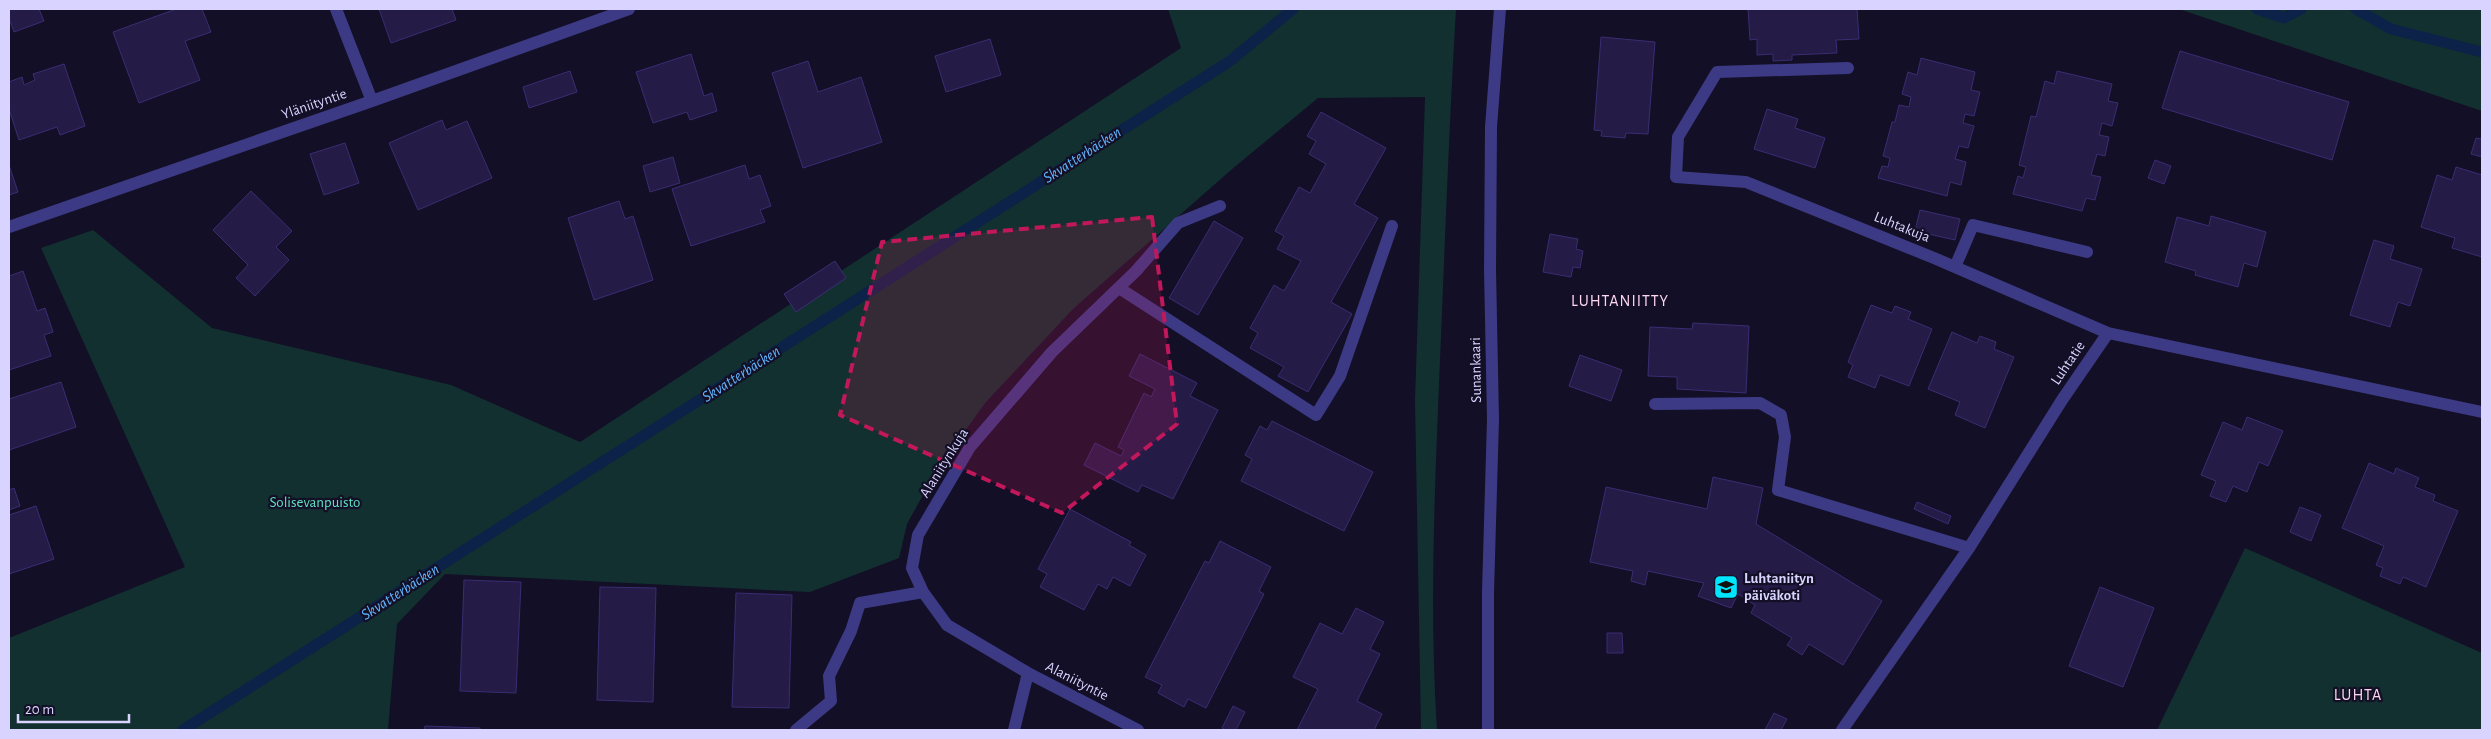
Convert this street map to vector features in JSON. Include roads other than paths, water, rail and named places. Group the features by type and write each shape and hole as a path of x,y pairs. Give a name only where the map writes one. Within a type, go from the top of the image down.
{"street":[{"path":"336,9 372,101"},
{"name":"Yläniityntie","path":"9,226 372,101 629,9"},
{"name":"Sunankaari","path":"1488,730 1488,592 1493,419 1490,270 1491,127 1500,9"},
{"name":"Luhtakuja","path":"1848,68 1717,72 1678,137 1676,177 1746,182 1955,267 2108,333"},
{"name":"Alaniitynkuja","path":"1028,673 947,625 923,592 912,568 918,535 970,447 1052,352 1136,271 1178,223 1220,206"},
{"path":"1955,267 1973,225 2086,252"},
{"path":"1119,288 1316,415 1340,376 1392,226"},
{"path":"2108,333 2482,412"},
{"name":"Luhtatie","path":"1842,730 1970,548 2062,400 2108,333"},
{"path":"1655,404 1760,403 1781,415 1785,437 1778,490 1970,548"},
{"path":"796,730 831,701 829,676 851,631 860,603 923,592"},
{"name":"Alaniityntie","path":"1014,730 1028,673 1138,730"}],"waterway":[{"name":"Skvatterbäcken","path":"183,730 1230,61 1293,9"},
{"name":"Skvatterbäcken","path":"2257,9 2284,18 2301,9"},
{"name":"Skvatterbäcken","path":"2356,9 2391,29 2482,52"}],"place":[{"name":"Luhtaniityn päiväkoti","path":"1726,587"}],"district":[{"name":"LUHTANIITTY","path":"1620,301"},
{"name":"LUHTA","path":"2358,695"}],"park label":[{"name":"Solisevanpuisto","path":"315,502"}]}
